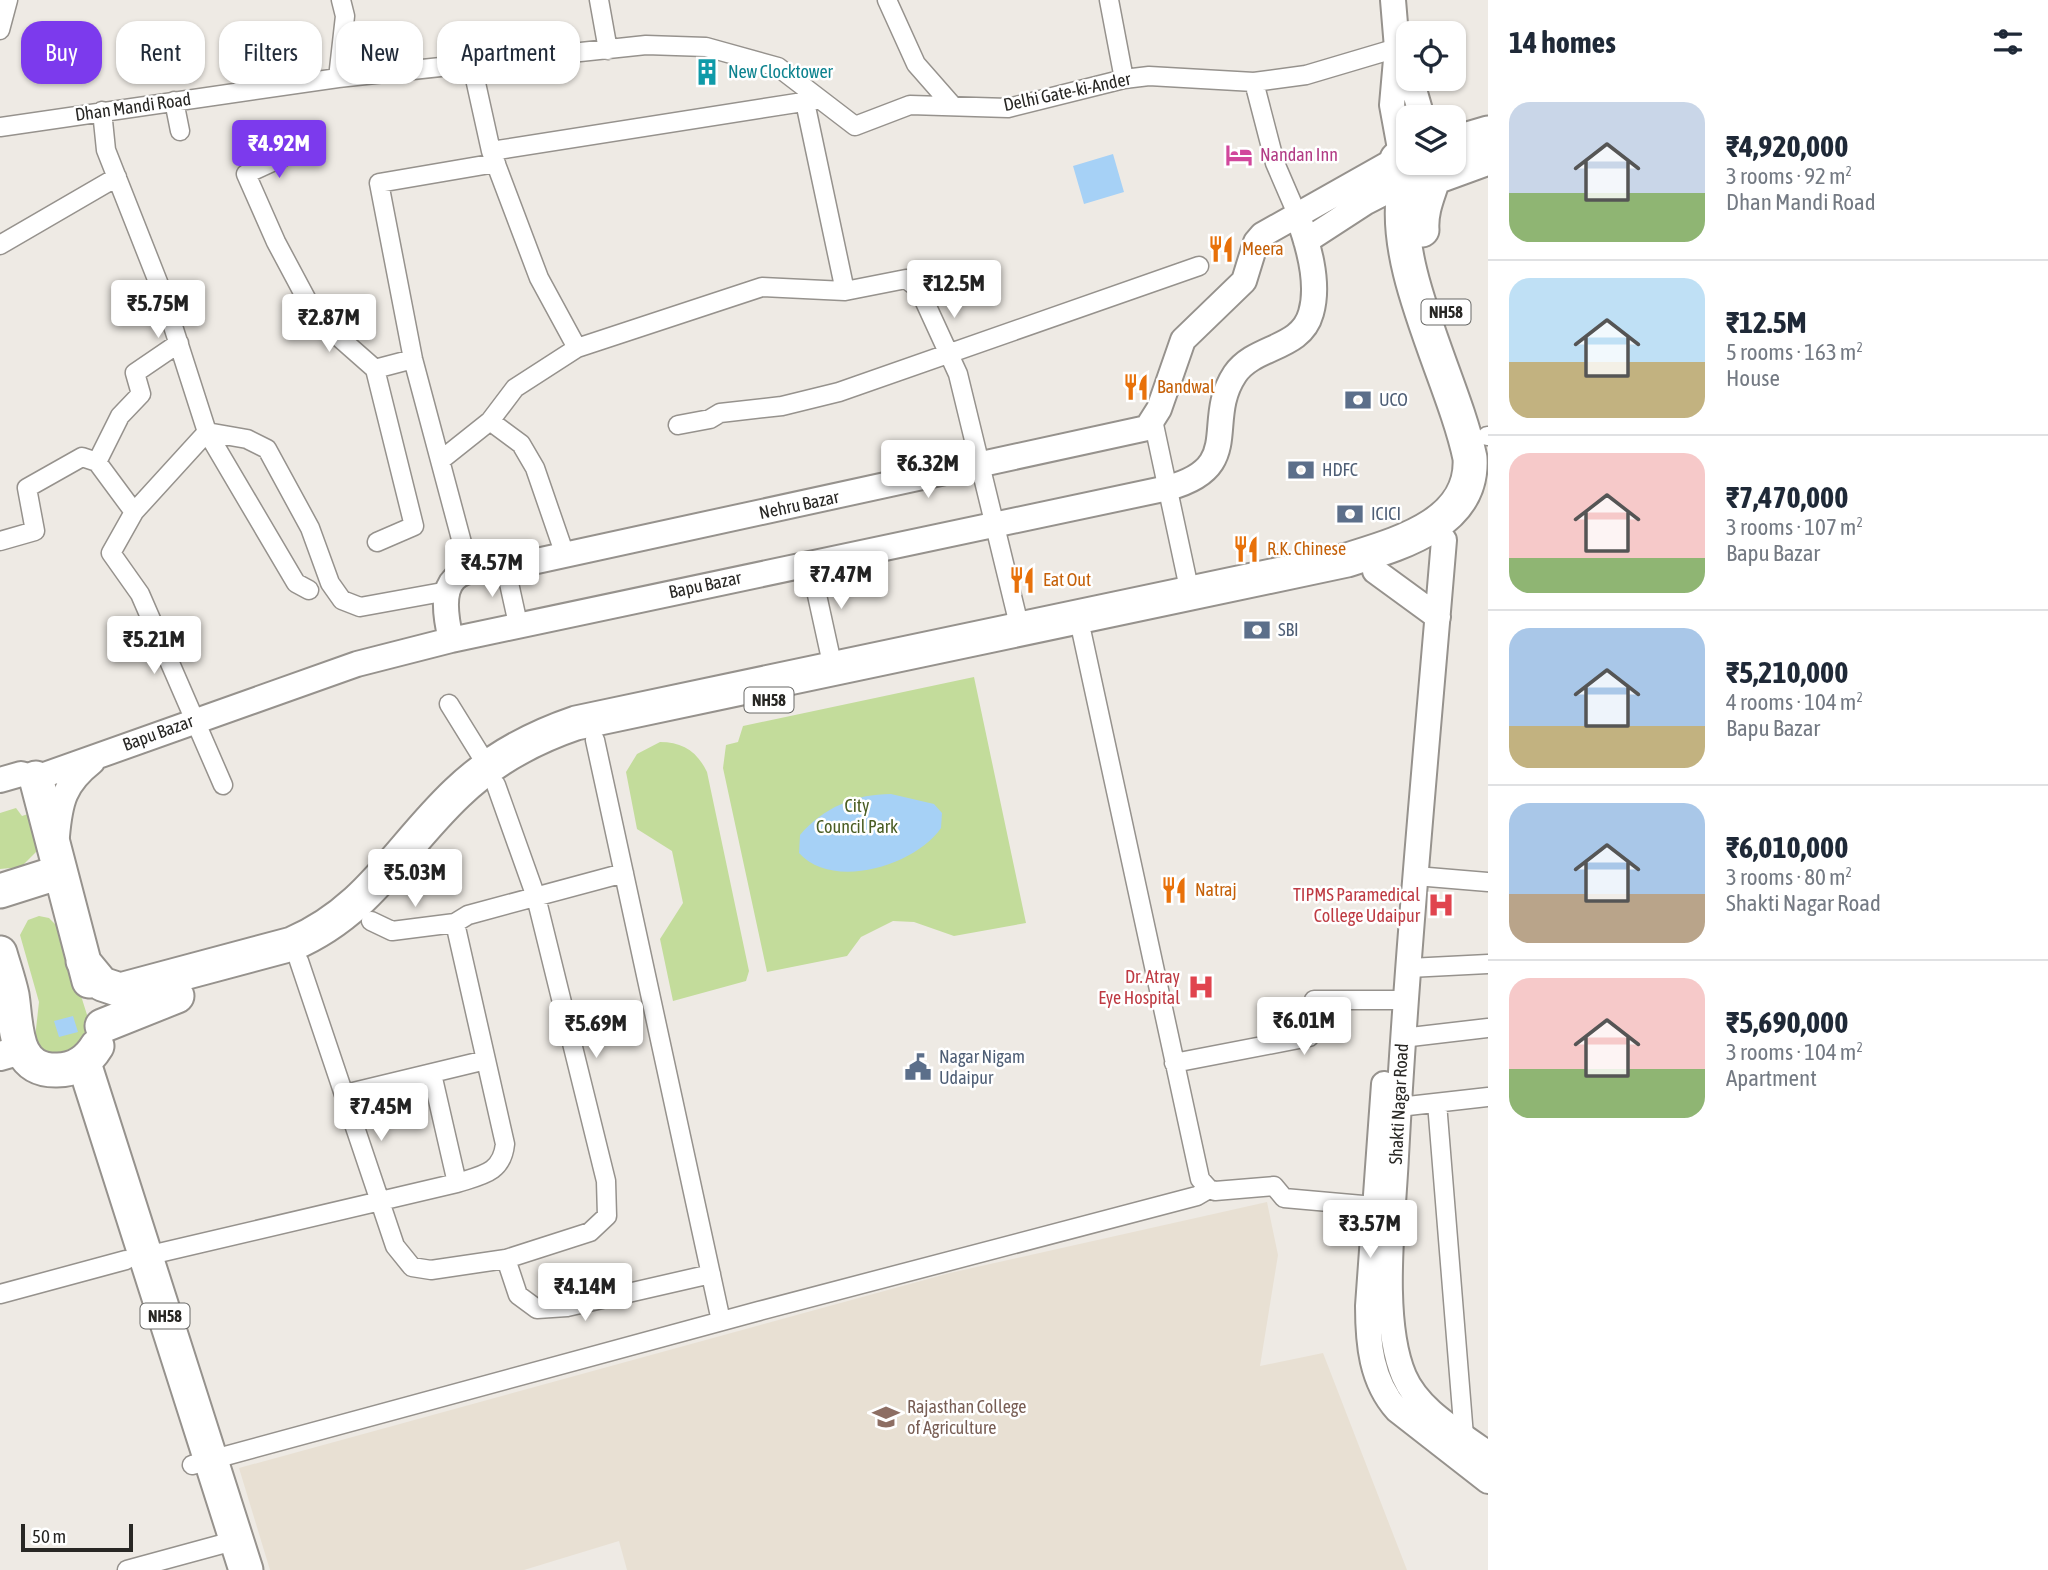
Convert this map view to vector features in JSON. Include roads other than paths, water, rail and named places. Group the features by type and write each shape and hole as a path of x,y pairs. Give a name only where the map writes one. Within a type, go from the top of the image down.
{"highway":[{"path":"1466,139 1488,133"},
{"path":"1466,161 1488,158"},
{"name":"NH58","path":"102,1026 151,1004 299,961 337,943 371,921 492,776 525,744 576,723 1347,560 1391,546 1439,521 1464,494 1469,482 1470,458 1404,242 1401,212 1412,175"},
{"name":"NH58","path":"1415,175 1424,241 1488,437"},
{"name":"NH58","path":"83,961 102,984 120,989 292,944 330,925 362,900 442,808 492,776 538,758 595,740 837,685 1375,571 1444,540 1473,516 1488,489"},
{"path":"0,953 12,996 9,1041 29,1061 43,1068 74,1066 100,1041 102,1026 36,778"},
{"path":"0,891 60,872"},
{"name":"NH58","path":"74,1066 232,1556"}],"street":[{"path":"0,30 8,0"},
{"path":"341,0 344,21"},
{"path":"599,0 608,50"},
{"path":"887,0 916,64 952,105"},
{"path":"1109,0 1124,79"},
{"path":"1393,0 1396,36"},
{"name":"Dhan Mandi Road","path":"580,53 646,45 706,47 778,68 814,100 855,126 910,105 952,105"},
{"name":"Delhi Gate-ki-Ander","path":"952,105 1008,108 1124,79 1164,76 1254,82 1306,75 1396,48"},
{"path":"1396,59 1392,105 1396,117"},
{"name":"Dhan Mandi Road","path":"0,127 336,78"},
{"path":"1254,82 1275,163 1297,214"},
{"path":"477,84 494,157 539,278 577,348"},
{"path":"451,640 445,611 448,591 460,574 470,569 413,359 379,183 494,157 814,100 845,291"},
{"path":"174,101 180,131"},
{"path":"102,111 106,150 162,292 208,432 296,583 309,590"},
{"path":"296,151 246,174 276,242 316,317 375,369 414,526 377,542"},
{"path":"1190,593 1153,420 1182,340 1244,281 1256,242 1262,235 1329,197 1396,175"},
{"path":"1306,241 1405,175"},
{"path":"0,245 117,177"},
{"name":"Bapu Bazar","path":"1,776 21,774 36,778 356,664 451,640 1168,488 1195,479 1213,462 1228,388 1241,366 1289,341 1306,328 1313,296 1306,241 1297,214"},
{"path":"678,425 710,419 720,413 782,406 839,392 1199,266"},
{"path":"441,460 490,421 516,388 577,348 762,287 845,291 906,279 919,289 958,374 1020,629"},
{"path":"97,462 113,427 141,394 135,373 178,342"},
{"path":"375,369 413,359"},
{"name":"Nehru Bazar","path":"470,569 565,555 1136,432 1147,428 1153,420"},
{"path":"490,421 521,444 535,468 565,555"},
{"path":"208,432 134,512 111,554 140,594 223,785"},
{"path":"208,432 247,439 267,449 310,528 330,583 342,600 360,607 448,591"},
{"path":"0,541 35,531 27,488 82,457 97,462 134,512"},
{"name":"Shakti Nagar Road","path":"1444,540 1402,1038 1392,1271 1395,1346 1404,1376 1415,1397 1477,1444 1488,1480"},
{"path":"810,563 834,668"},
{"path":"505,565 517,624"},
{"path":"1375,571 1438,617"},
{"path":"1082,635 1198,1171 1209,1189"},
{"path":"299,961 394,1246 412,1268 430,1270 506,1259 590,1231 607,1216 606,1181 536,897 492,776 449,704"},
{"path":"595,740 721,1321"},
{"path":"60,872 57,838 60,803 74,775 103,753"},
{"path":"371,921 392,931 455,923 468,915 624,873"},
{"path":"1416,876 1488,882"},
{"path":"0,1294 136,1258 380,1203 492,1172 504,1155 505,1144 455,923"},
{"path":"1409,968 1488,964"},
{"path":"1174,1063 1310,1037 1314,1000 1406,1004"},
{"name":"Shakti Nagar Road","path":"1406,1004 1389,1036 1374,1206 1368,1333 1374,1367 1387,1397 1397,1410 1477,1444"},
{"path":"1402,1038 1488,1028"},
{"path":"345,1094 486,1060"},
{"path":"432,1074 457,1183"},
{"path":"1399,1107 1488,1097"},
{"path":"1437,1103 1477,1444"},
{"path":"202,1462 721,1321 1197,1196 1209,1189 1274,1185 1284,1198 1374,1206"},
{"path":"506,1259 518,1295 537,1309 567,1307 711,1275"},
{"path":"127,1570 232,1556"}],"water":[{"path":"1113,154 1124,192 1084,204 1073,166"},
{"path":"891,794 934,804 942,813 941,828 913,853 873,869 852,872 832,870 814,864 799,853 800,835 829,810 852,800"},
{"path":"73,1016 78,1032 59,1037 54,1021"}],"place":[{"name":"New Clocktower","path":"707,72"},
{"name":"Nandan Inn","path":"1239,155"},
{"name":"Meera","path":"1221,249"},
{"name":"Bandwal","path":"1136,387"},
{"name":"UCO","path":"1358,400"},
{"name":"HDFC","path":"1301,470"},
{"name":"ICICI","path":"1350,514"},
{"name":"R.K. Chinese","path":"1246,549"},
{"name":"Eat Out","path":"1022,580"},
{"name":"SBI","path":"1257,630"},
{"name":"Natraj","path":"1174,890"},
{"name":"TIPMS Paramedical College Udaipur","path":"1441,905"},
{"name":"Dr. Atray Eye Hospital","path":"1201,987"},
{"name":"Nagar Nigam Udaipur","path":"918,1067"},
{"name":"Rajasthan College of Agriculture","path":"886,1417"}],"park label":[{"name":"City Council Park","path":"857,816"}]}
